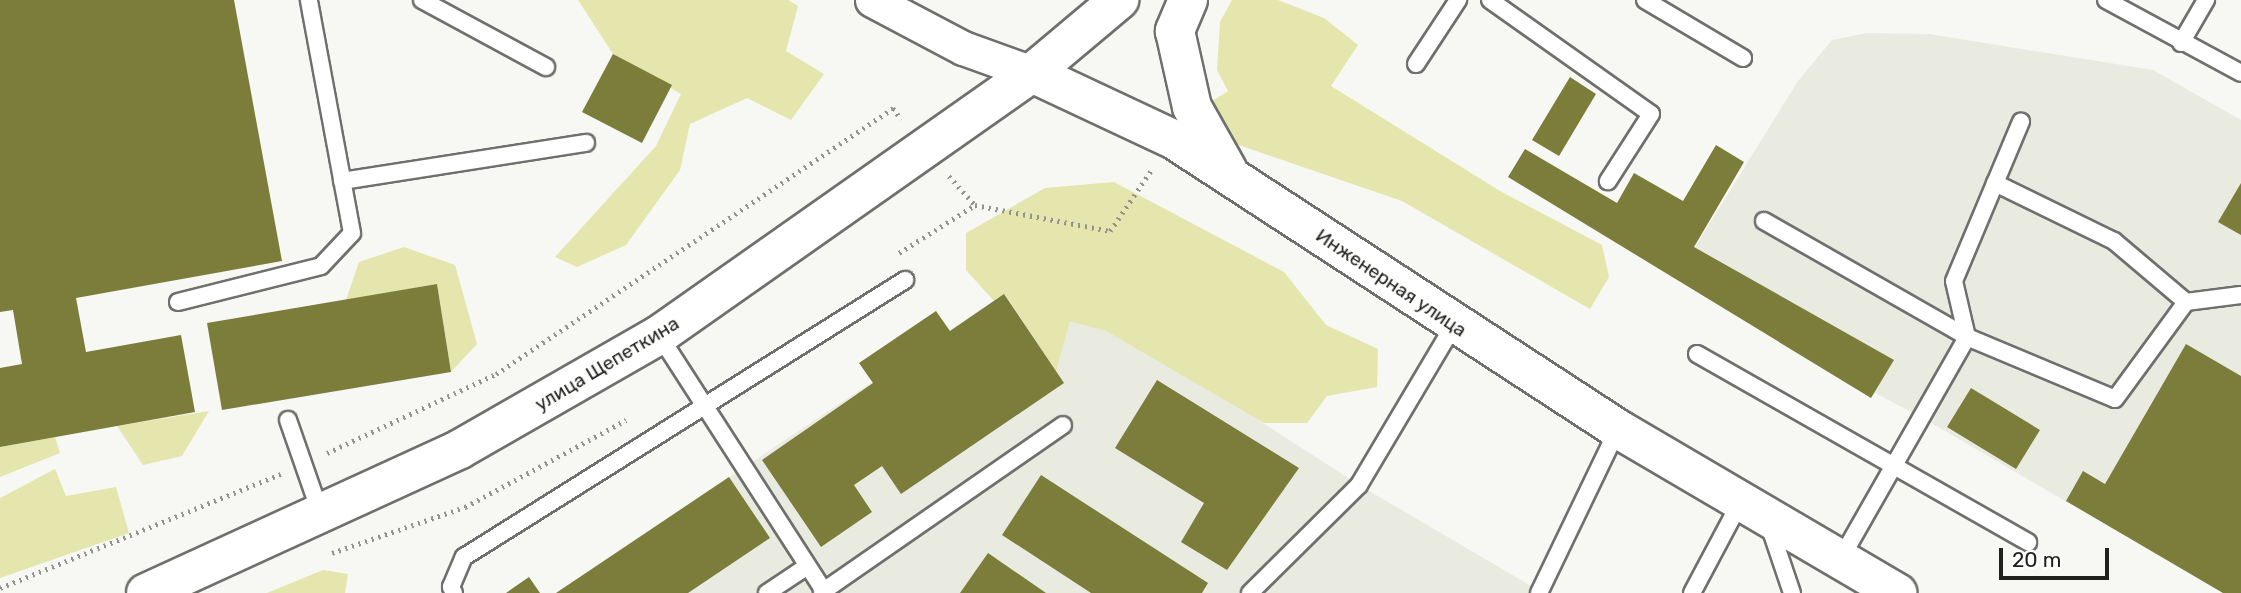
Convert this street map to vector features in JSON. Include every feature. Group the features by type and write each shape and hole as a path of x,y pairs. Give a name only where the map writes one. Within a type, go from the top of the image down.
{"street":[{"name":"улица Щепеткина","path":"146,593 460,449 659,335 1032,73 1119,0"},
{"path":"1188,0 1175,31 1192,107 1231,176"},
{"name":"Инженерная улица","path":"891,5 1173,139 1454,325 1618,429 1897,593"}],"lane":[{"path":"178,302 321,266 352,233 309,0"},
{"path":"422,0 546,67"},
{"path":"1416,64 1458,0"},
{"path":"1490,0 1651,114 1608,181"},
{"path":"1644,0 1743,58"},
{"path":"2106,0 2181,43 2241,73"},
{"path":"2181,43 2206,0"},
{"path":"1840,560 1967,337 1954,281 2021,122"},
{"path":"342,181 586,143"},
{"path":"1995,183 2114,241 2186,302"},
{"path":"1764,221 1967,337 2115,399 2186,302 2241,295"},
{"path":"454,593 451,587 464,556 905,281"},
{"path":"1250,593 1359,485 1454,325"},
{"path":"659,335 823,592 1063,425"},
{"path":"1698,354 1893,468 2028,542"},
{"path":"288,420 321,515"},
{"path":"1539,593 1618,429"},
{"path":"1692,593 1753,508 1792,593"},
{"path":"767,593 806,567"}],"path":[{"path":"896,255 975,205"},
{"path":"319,557 465,507 632,417"}],"shaded area":[{"path":"1867,33 1929,34 2153,70 2241,120 2241,593 2223,593 1921,417 1875,393 1871,398 1677,276 1798,81 1832,40"},
{"path":"1039,278 1359,485 1543,593 556,593 1004,294"}],"green space":[{"path":"578,0 788,0 798,6 786,51 824,74 791,120 747,98 690,124 680,170 626,245 577,267 555,257 656,146 681,94 613,54"},
{"path":"1232,0 1278,0 1324,18 1358,45 1331,86 1500,191 1602,245 1609,277 1590,309 1402,201 1230,142 1209,103 1228,91 1217,70 1220,22"},
{"path":"1114,182 1284,272 1326,325 1378,349 1377,387 1327,396 1307,423 1264,423 1106,331 1070,321 1056,371 1005,294 994,301 966,270 966,233 1045,188"},
{"path":"404,247 455,265 477,344 451,372 437,284 346,300 359,262"},
{"path":"209,411 182,456 143,465 117,426"},
{"path":"55,437 60,453 0,477 0,447"},
{"path":"55,469 66,496 116,487 129,533 0,578 0,498"},
{"path":"323,570 348,574 345,593 267,593"}],"building":[{"path":"0,0 234,0 282,261 76,298 86,352 181,335 195,412 0,447 0,368 22,364 13,310 0,312"},
{"path":"613,54 672,85 642,143 582,112"},
{"path":"1570,77 1596,94 1559,156 1532,140"},
{"path":"1716,145 1744,162 1694,247 1894,360 1871,398 1508,177 1525,149 1617,203 1634,173 1683,201"},
{"path":"2241,183 2241,235 2218,222"},
{"path":"437,284 451,372 222,410 207,323"},
{"path":"1004,294 1064,383 901,494 882,466 854,485 872,512 821,547 762,460 873,383 859,363 936,311 950,331"},
{"path":"2186,344 2241,376 2241,593 2223,593 2066,501 2083,471 2105,484"},
{"path":"1157,380 1299,468 1227,570 1181,542 1204,503 1115,448"},
{"path":"1971,388 2040,430 2016,469 1947,427"},
{"path":"1041,475 1208,583 1202,593 1091,593 1002,535"},
{"path":"729,477 770,538 688,593 556,593"},
{"path":"988,553 1046,593 960,593"},
{"path":"529,577 540,593 506,593"}]}
